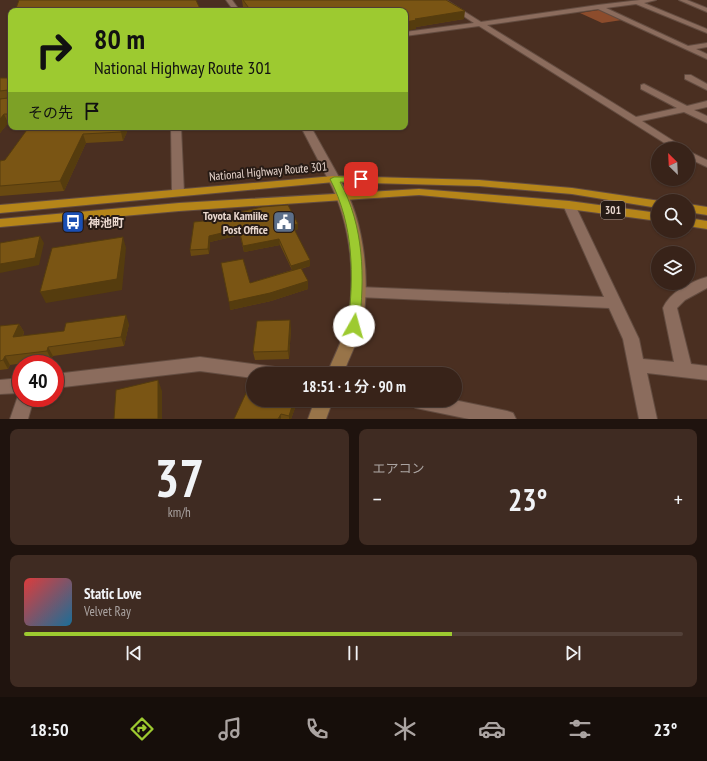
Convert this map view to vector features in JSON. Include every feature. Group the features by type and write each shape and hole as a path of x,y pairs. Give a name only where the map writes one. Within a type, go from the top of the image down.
{"highway":[{"name":"National Highway Route 301","path":"0,209 334,179 479,183 572,191 651,203"},
{"name":"301","path":"0,223 179,207 344,198 418,192 569,205 651,217"},
{"path":"695,209 707,211"},
{"path":"695,223 707,225"}],"street":[{"path":"442,0 669,142"},
{"path":"408,34 653,0"},
{"path":"682,0 707,10"},
{"path":"636,2 707,31"},
{"path":"598,8 707,57"},
{"path":"687,48 707,45"},
{"path":"688,77 707,87"},
{"path":"644,87 707,120"},
{"path":"632,120 707,104"},
{"path":"176,130 178,194"},
{"path":"308,130 344,198 354,237 358,292 354,326 338,367"},
{"path":"695,158 707,164"},
{"path":"569,205 631,339 648,419"},
{"path":"684,370 670,308 671,304 676,299 707,282"},
{"path":"358,292 614,303"},
{"path":"64,380 200,364 246,370"},
{"path":"636,364 707,373"},
{"path":"0,387 12,386"},
{"path":"19,419 22,407"},
{"path":"317,419 321,407"},
{"path":"445,407 486,417 508,419"}],"shaded area":[{"path":"599,10 622,20 602,23 580,13"}],"building":[{"path":"19,0 196,0 200,8 16,8"},
{"path":"243,0 446,0 465,11 408,22 408,8 249,8"},
{"path":"0,78 8,78 8,90 0,91"},
{"path":"8,98 8,114 4,114 0,119 0,99"},
{"path":"27,130 122,130 121,132 83,134 60,181 0,186 0,161 5,160"},
{"path":"288,205 298,224 292,225 310,260 291,266 279,239 243,246 239,229 209,236 208,249 190,250 194,222 223,219 222,216 262,207"},
{"path":"40,236 35,258 0,264 0,243"},
{"path":"123,237 117,279 40,292 52,248"},
{"path":"243,259 250,283 301,268 308,281 270,293 229,302 221,263"},
{"path":"126,315 121,337 48,347 47,351 5,356 3,360 0,361 0,326 19,324 13,337 64,331 66,323"},
{"path":"290,320 288,351 253,352 257,321"},
{"path":"158,380 158,419 114,419 116,390"},
{"path":"246,393 246,407 292,407 289,416 281,414 278,419 234,419"}],"place":[{"name":"神池町","path":"73,222"},
{"name":"Toyota Kamiike Post Office","path":"284,222"}],"route":[{"path":"354,326 358,292 354,237 344,198 334,179 361,179"}]}
